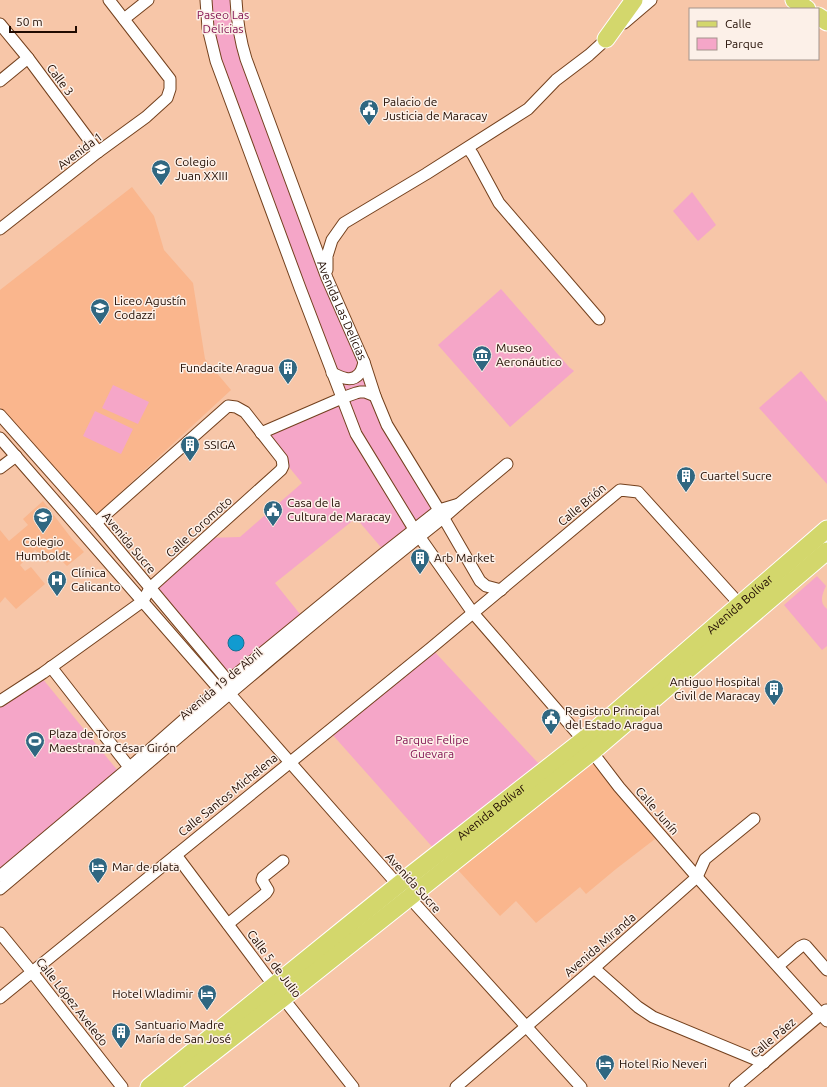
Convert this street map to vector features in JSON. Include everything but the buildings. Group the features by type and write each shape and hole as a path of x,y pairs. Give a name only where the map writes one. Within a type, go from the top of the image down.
{"main road":[{"path":"606,39 634,0"},
{"path":"794,0 806,8"},
{"name":"Avenida Bolívar","path":"169,1087 279,991 587,746 746,610 827,529"},
{"name":"Avenida Bolívar","path":"746,610 827,551"},
{"name":"Avenida Bolívar","path":"149,1087 279,991"}],"street":[{"path":"109,0 124,19 148,0"},
{"path":"206,0 208,28 216,61 292,268 356,434 417,533 473,613"},
{"name":"Avenida Las Delicias","path":"236,0 237,16 246,59 327,278 364,362 375,396 387,425 480,581 486,586 500,590"},
{"path":"327,278 327,256 332,240 344,223 468,148 528,109 556,80 589,55 651,0"},
{"name":"Avenida 1","path":"0,229 167,98 170,89 170,79 124,19"},
{"name":"Calle 3","path":"0,24 28,58 98,152"},
{"path":"0,81 28,58"},
{"path":"468,148 499,203 599,319"},
{"path":"332,373 351,379 359,375 364,362"},
{"path":"261,433 342,398 360,392 365,392 375,396"},
{"name":"Calle Coromoto","path":"0,701 51,667 143,601 150,588 281,470 283,466 282,459 245,412 236,407 228,406 96,523"},
{"name":"Avenida Sucre","path":"0,415 96,523 228,681"},
{"name":"Avenida Sucre","path":"0,438 143,601 581,1087"},
{"path":"0,468 16,456"},
{"name":"Avenida 19 de Abril","path":"0,889 129,780 224,691 228,681 441,514 458,504 507,464"},
{"name":"Calle Brión","path":"473,613 620,490 638,492 746,610"},
{"name":"Avenida 19 de Abril","path":"0,876 129,767 417,533"},
{"name":"Calle Junín","path":"473,613 587,746 619,787 697,877 825,1015"},
{"name":"Calle Santos Michelena","path":"0,998 473,613"},
{"path":"51,667 129,767"},
{"name":"Avenida Miranda","path":"456,1087 527,1027 697,877 705,859 754,819"},
{"name":"Calle 5 de Julio","path":"176,855 353,1087"},
{"path":"228,924 266,893 268,890 262,880 263,877 283,861"},
{"name":"Calle López Aveledo","path":"0,933 122,1087"},
{"path":"778,966 804,945 827,970"},
{"path":"594,968 638,1007 653,1017 764,1063"},
{"name":"Calle Páez","path":"735,1087 825,1015"}],"shaded area":[{"name":"Liceo Agustín Codazzi","path":"132,187 154,216 164,250 193,283 205,359 231,390 97,514 0,407 0,290"},
{"name":"Colegio Humboldt","path":"43,501 72,539 84,552 67,566 56,555 47,563 35,550 20,565 25,571 31,567 45,584 16,609 5,597 0,603 0,530 9,541 28,525 23,519"},
{"path":"593,762 655,839 586,894 580,887 536,923 516,901 500,916 458,870"}],"green space":[{"name":"Paseo Las Delicias","path":"206,0 237,0 241,39 373,402 437,511 385,552 356,518 275,583 304,619 228,681 150,588 206,538 240,537 302,483 261,433 339,397 216,61"},
{"path":"692,192 716,225 698,241 673,211"},
{"path":"501,289 574,371 510,427 438,345"},
{"path":"801,371 827,402 827,484 759,408"},
{"path":"113,385 149,402 138,424 102,408"},
{"path":"95,411 133,429 121,454 83,436"},
{"path":"817,576 826,586 823,592 822,601 824,607 827,609 827,646 822,650 784,605"},
{"name":"Parque Felipe Guevara","path":"433,650 539,764 435,850 331,733"},
{"path":"42,678 118,771 0,869 0,704"}],"water":[{"path":"236,635 243,640 244,643 239,650 236,651 229,646 228,643 233,636"}],"place":[{"name":"Palacio de Justicia de Maracay","path":"369,126"},
{"name":"Colegio Juan XXIII","path":"161,186"},
{"name":"Liceo Agustín Codazzi","path":"100,325"},
{"name":"Museo Aeronáutico","path":"482,372"},
{"name":"Fundacite Aragua","path":"288,385"},
{"name":"SSIGA","path":"190,462"},
{"name":"Cuartel Sucre","path":"686,493"},
{"name":"Casa de la Cultura de Maracay","path":"273,527"},
{"name":"Colegio Humboldt","path":"43,534"},
{"name":"Arb Market","path":"420,575"},
{"name":"Clínica Calicanto","path":"57,597"},
{"name":"Antiguo Hospital Civil de Maracay","path":"774,706"},
{"name":"Registro Principal del Estado Aragua","path":"551,735"},
{"name":"Plaza de Toros Maestranza César Girón","path":"35,758"},
{"name":"Mar de plata","path":"98,884"},
{"name":"Hotel Wladimir","path":"207,1011"},
{"name":"Santuario Madre María de San José","path":"121,1049"},
{"name":"Hotel Rio Neveri","path":"605,1081"}]}
